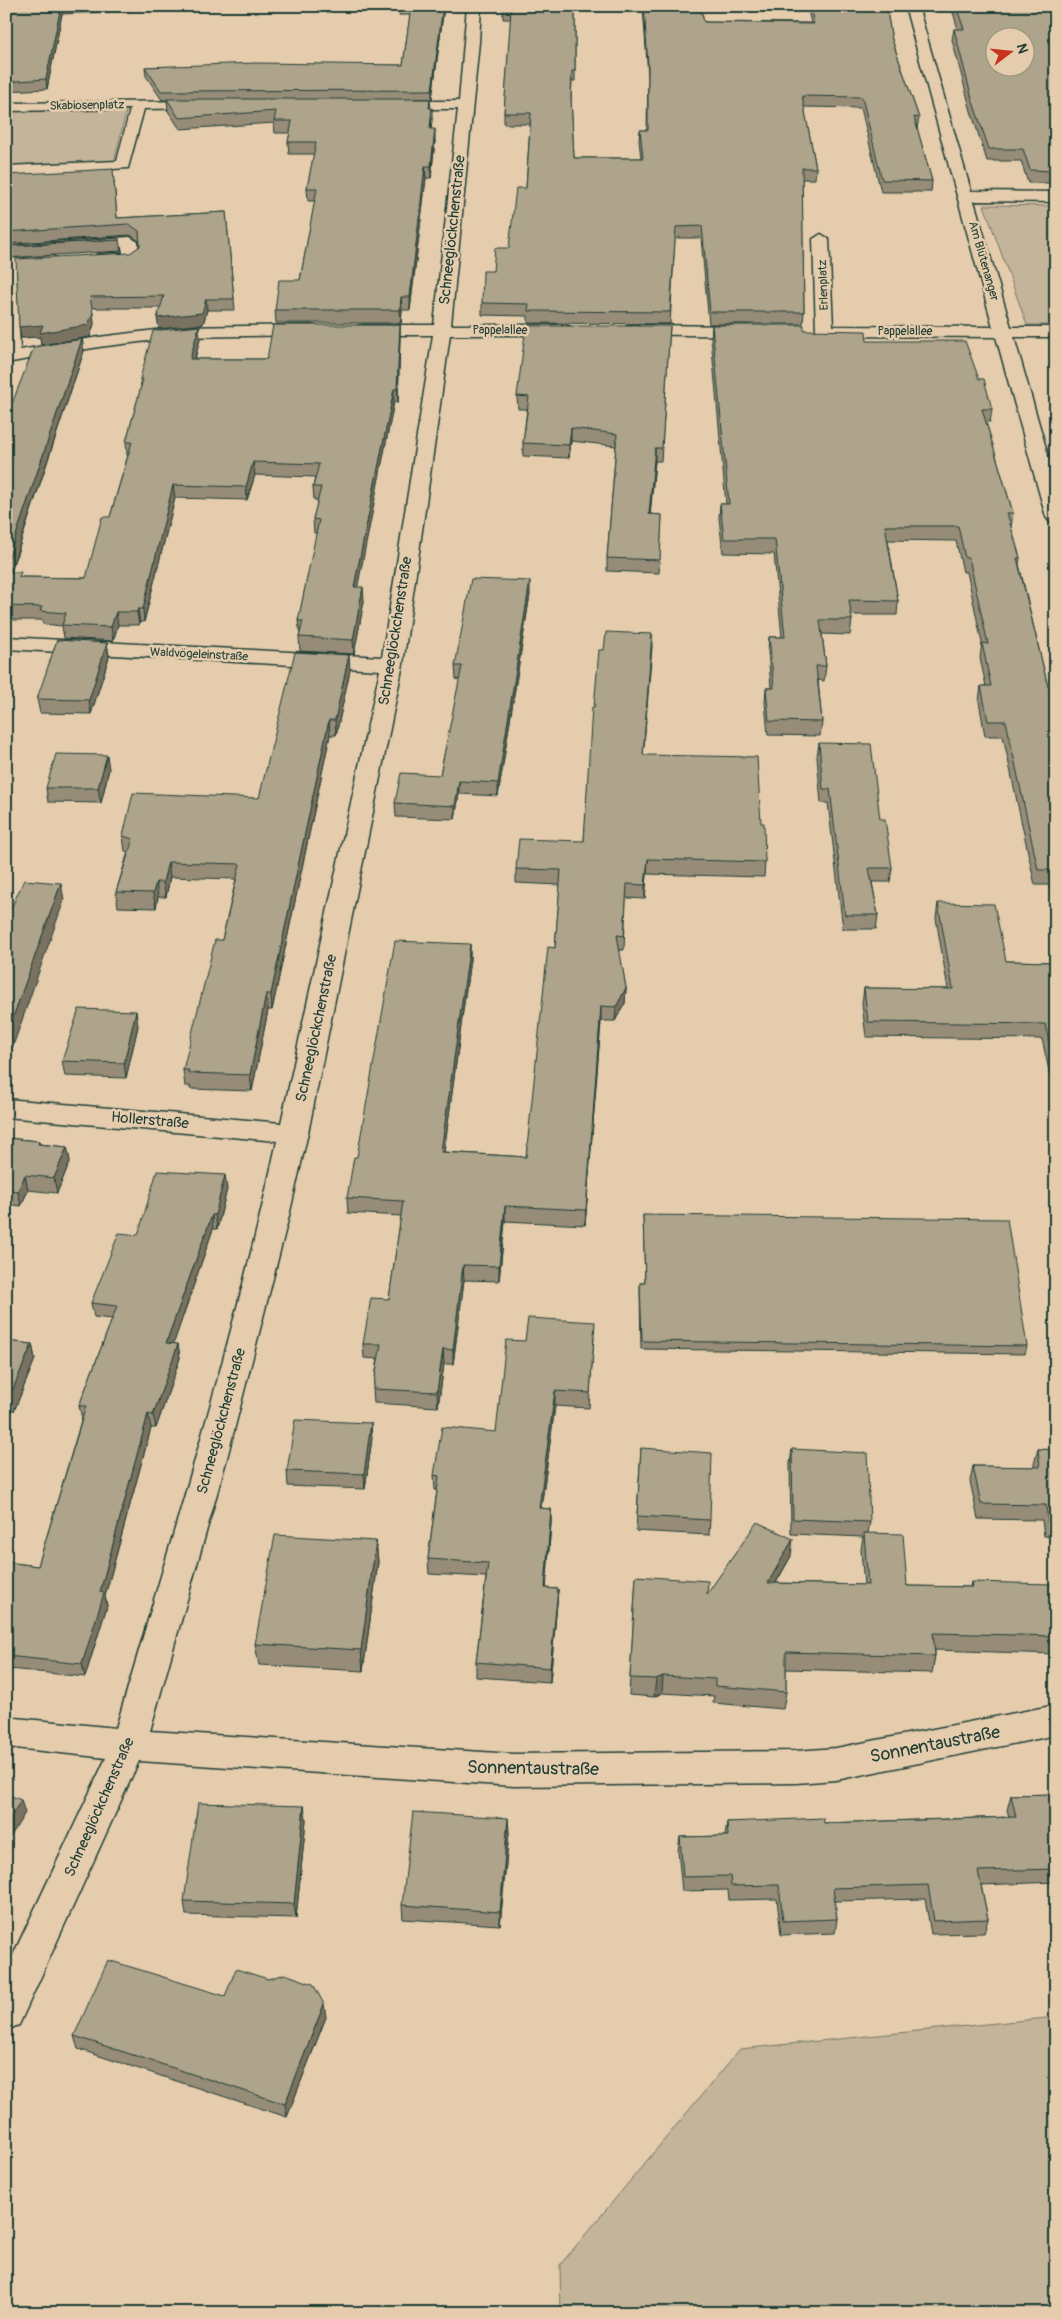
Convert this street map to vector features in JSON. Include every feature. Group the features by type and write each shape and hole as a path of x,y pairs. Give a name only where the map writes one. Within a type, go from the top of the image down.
{"street":[{"name":"Schneeglöckchenstraße","path":"6,2012 129,1745 211,1458 263,1265 294,1133 392,664 442,330 466,105 474,6"},
{"name":"Am Blütenanger","path":"911,6 1056,517"},
{"path":"138,105 217,105"},
{"name":"Skabiosenplatz","path":"6,107 138,105 123,165 6,171"},
{"path":"376,105 466,105"},
{"path":"964,196 1056,197"},
{"name":"Erlenplatz","path":"821,239 825,331"},
{"path":"130,242 131,256 7,259 130,242"},
{"path":"7,259 9,358 99,342 180,332 325,330"},
{"name":"Pappelallee","path":"345,330 577,330"},
{"path":"615,330 769,331"},
{"name":"Pappelallee","path":"807,331 1056,332"},
{"name":"Waldvögeleinstraße","path":"6,643 392,664"},
{"name":"Hollerstraße","path":"6,1108 294,1133"},
{"name":"Sonnentaustraße","path":"6,1732 129,1745 514,1770 796,1768 836,1764 1056,1720"}],"shaded area":[{"path":"127,107 114,163 6,169 6,110"},
{"path":"984,205 1056,206 1056,325 1027,325"},
{"path":"1056,2017 1056,2313 561,2313 560,2265 740,2049"}],"building":[{"path":"12,6 61,6 46,79 6,82 6,34"},
{"path":"411,6 443,6 432,90 161,91 145,67 256,63 403,65"},
{"path":"503,6 575,6 575,71 572,71 571,97 574,158 643,158 640,130 648,130 648,66 644,6 700,6 704,22 814,24 810,6 886,6 892,40 919,118 914,117 932,181 882,180 862,97 802,96 816,168 802,168 804,312 710,312 702,226 676,227 670,312 528,311 529,304 482,303 483,271 493,271 495,248 509,248 516,188 526,188 531,113 504,113 511,9 503,9"},
{"path":"956,6 1056,6 1056,171 1030,170 1023,149 989,149 972,99 954,29 964,29"},
{"path":"167,99 430,99 429,108 432,108 430,129 435,129 431,166 425,166 410,297 401,297 400,310 275,310 279,280 300,280 317,188 307,188 316,142 288,142 292,121 274,121 276,111 179,118"},
{"path":"113,169 117,218 226,212 234,299 206,299 202,313 157,318 164,296 90,297 93,313 88,325 40,333 43,325 19,327 16,259 130,253 140,246 139,231 129,224 6,232 6,175"},
{"path":"119,238 119,240 6,246"},
{"path":"273,325 400,325 397,389 394,389 354,587 363,587 353,640 299,637 303,621 298,621 319,520 313,519 321,487 313,487 319,464 253,462 246,487 173,485 143,609 138,609 137,612 116,612 111,627 62,625 66,613 40,611 42,607 6,606 6,572 21,572 19,577 86,578 102,517 110,517 132,442 126,442 143,379 140,379 153,331 199,326 190,359 267,359"},
{"path":"712,325 804,325 804,330 866,331 867,341 965,341 979,379 984,379 992,409 982,409 1013,513 1007,513 1020,558 1017,558 1048,687 1051,688 1056,709 1056,888 1052,870 1038,870 1006,721 988,721 981,686 991,686 982,643 988,644 969,558 965,558 958,526 885,526 898,601 849,600 852,620 820,620 826,666 816,666 822,722 769,721 766,688 774,688 769,637 785,637 775,539 724,539 720,504 729,504"},
{"path":"526,326 670,326 662,448 655,448 649,514 662,515 660,560 607,558 617,434 571,428 569,445 523,443 529,397 517,396"},
{"path":"82,339 6,565 6,419 34,347"},
{"path":"471,579 530,581 498,783 459,781 455,806 395,803 401,773 440,775 462,666 455,666"},
{"path":"606,632 652,634 643,755 757,757 761,823 764,823 765,862 648,859 645,885 627,884 624,936 617,935 626,988 616,1007 601,1006 586,1210 505,1206 499,1266 463,1265 453,1350 443,1349 437,1392 373,1389 381,1344 363,1344 371,1298 389,1299 403,1201 347,1198 354,1157 357,1157 395,941 470,944 441,1152 526,1157 548,947 555,948 561,870 516,869 519,839 584,841 592,707 594,707 599,650 604,650"},
{"path":"57,640 107,643 89,700 37,699"},
{"path":"295,652 349,655 335,720 329,720 271,994 266,994 250,1075 188,1073 189,1070 183,1070 215,940 222,940 240,864 168,862 163,882 156,882 153,893 116,892 133,839 123,836 133,793 259,798"},
{"path":"819,743 871,744 880,819 885,819 892,868 869,868 878,915 845,915 830,789 823,789"},
{"path":"56,754 107,755 98,788 46,788"},
{"path":"24,880 61,883 6,1037 6,919"},
{"path":"938,903 994,904 1006,961 1056,962 1056,1060 1053,1060 1045,1024 868,1022 864,988 953,989"},
{"path":"79,1009 136,1011 124,1063 62,1061"},
{"path":"6,1138 39,1141 38,1144 67,1147 54,1178 25,1175 18,1191 6,1190"},
{"path":"157,1171 225,1175 215,1215 212,1215 166,1343 178,1344 153,1415 148,1414 100,1592 104,1593 82,1664 7,1656 9,1649 6,1649 6,1562 38,1566 86,1406 79,1406 117,1306 91,1303 119,1233 138,1235"},
{"path":"643,1215 1007,1219 1027,1346 642,1341 640,1283 645,1283"},
{"path":"528,1318 595,1322 590,1393 555,1391 539,1508 551,1509 545,1588 558,1589 550,1668 476,1662 488,1563 428,1559 439,1476 434,1475 442,1427 496,1432 506,1340 525,1341"},
{"path":"6,1341 32,1344 10,1396 6,1396"},
{"path":"295,1420 371,1423 364,1474 287,1471"},
{"path":"641,1448 712,1453 710,1520 637,1516"},
{"path":"792,1449 867,1453 870,1522 793,1519"},
{"path":"1038,1449 1056,1450 1056,1522 1048,1522 1046,1505 981,1504 973,1466 1040,1467"},
{"path":"757,1522 793,1539 768,1583 868,1585 864,1533 903,1534 907,1586 972,1587 971,1582 1053,1584 1056,1603 1056,1636 933,1633 935,1656 786,1652 786,1692 715,1686 715,1679 663,1676 656,1679 630,1678 636,1576 708,1581 707,1594"},
{"path":"275,1535 376,1541 361,1650 255,1644"},
{"path":"6,1794 21,1800 6,1825"},
{"path":"1056,1794 1056,1869 978,1871 988,1919 934,1921 928,1885 833,1888 837,1919 783,1921 779,1885 731,1886 730,1876 683,1877 680,1837 728,1836 727,1822 823,1818 824,1823 1016,1817 1011,1795"},
{"path":"198,1803 304,1806 294,1904 184,1901"},
{"path":"413,1812 508,1818 500,1912 402,1905"},
{"path":"108,1960 225,1996 236,1969 268,1979 285,1974 313,1984 324,2004 285,2104 74,2036"}]}
